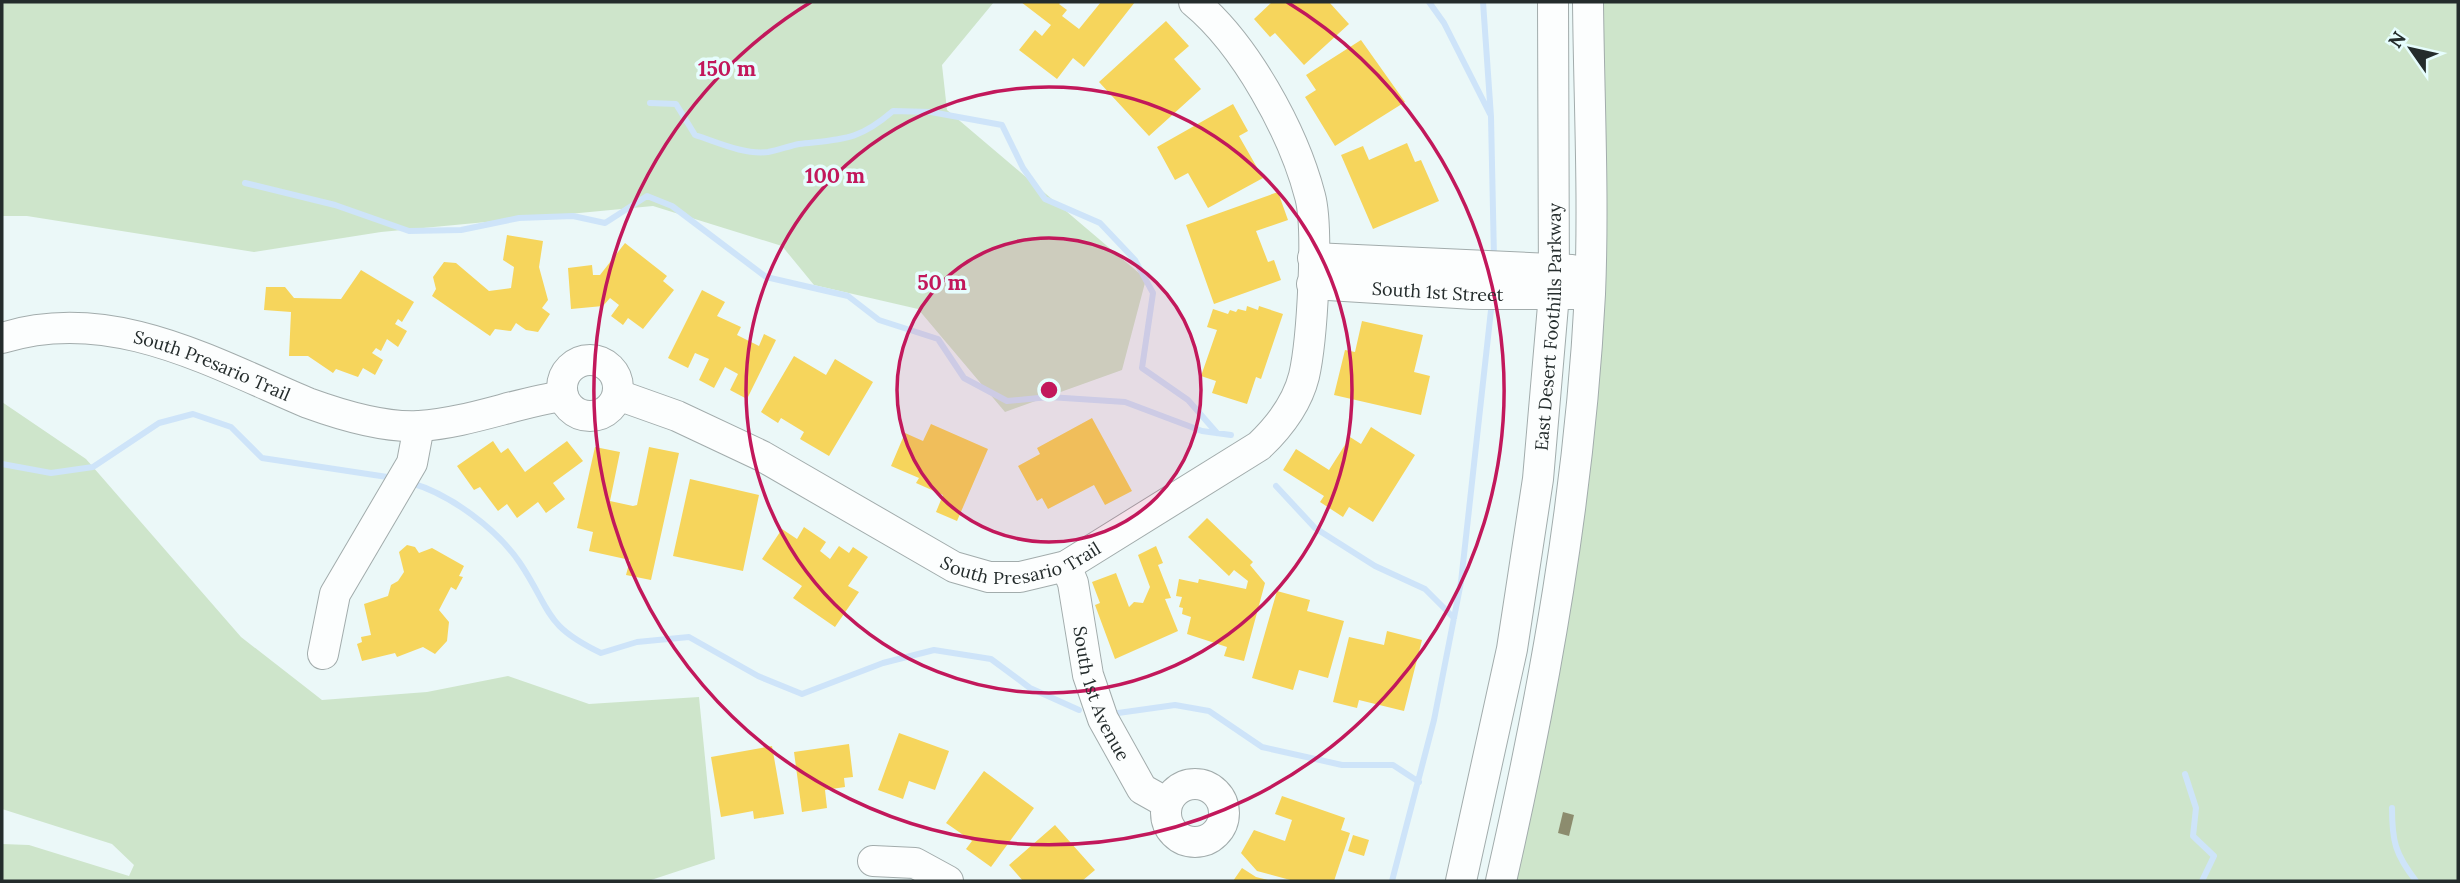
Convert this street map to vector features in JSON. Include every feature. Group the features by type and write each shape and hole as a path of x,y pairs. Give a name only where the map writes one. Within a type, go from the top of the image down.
{"street":[{"path":"1194,2 1236,43 1292,146 1311,199 1312,271"},
{"name":"East Desert Foothills Parkway","path":"1461,881 1512,649 1538,479 1554,281 1553,2"},
{"name":"East Desert Foothills Parkway","path":"1501,881 1549,648 1572,492 1590,282 1588,2"},
{"name":"South 1st Street","path":"1312,271 1590,282"},
{"name":"South Presario Trail","path":"618,395 677,416 762,456 954,567 989,577 1020,578 1066,566 1249,453 1281,425 1304,377 1312,271"},
{"name":"South Presario Trail","path":"2,338 85,328 144,336 332,412 419,426 563,396"},
{"path":"598,361 617,378 618,395 608,411 590,417 573,411 563,396 562,383 567,372 581,362 598,361"},
{"path":"323,654 335,594 412,463 419,426"},
{"name":"South 1st Avenue","path":"1066,566 1073,583 1088,675 1103,719 1142,789 1167,803"},
{"path":"873,861 915,863 948,881"}],"green space":[{"path":"2,2 994,2 942,65 947,110 1146,279 1122,370 1005,412 918,309 814,285 782,246 653,206 381,232 254,252 27,216 2,216"},
{"path":"1602,2 2458,2 2458,881 1513,880 1534,797"},
{"path":"2,402 86,459 241,637 322,700 427,692 508,676 589,704 699,697 715,859 648,881 2,881 2,844 29,845 129,876 134,865 112,844 2,809"}],"building: Homes":[{"path":"1021,2 1061,2 1059,4 1067,10 1062,16 1079,29 1101,2 1135,2 1084,67 1073,58 1057,79 1019,50 1035,30 1042,36 1051,25"},
{"path":"1272,2 1329,2 1349,24 1304,65 1275,33 1270,37 1254,19"},
{"path":"1166,21 1189,46 1174,59 1201,89 1149,136 1099,82"},
{"path":"1361,40 1405,102 1335,146 1305,97 1316,90 1306,75"},
{"path":"1233,104 1248,131 1239,136 1263,178 1208,208 1188,173 1175,180 1157,147"},
{"path":"1407,143 1415,162 1421,160 1439,201 1373,229 1341,155 1363,146 1369,160"},
{"path":"1278,192 1288,220 1256,231 1268,262 1274,260 1281,280 1214,304 1186,225"},
{"path":"507,235 543,241 539,267 548,300 542,308 550,314 538,332 526,330 516,323 511,331 495,329 490,336 432,296 436,289 433,277 444,262 456,263 489,291 511,288 514,267 503,260"},
{"path":"625,243 667,276 663,281 674,290 643,329 628,318 623,325 611,316 619,305 610,298 603,306 571,309 568,268 592,265 593,275 600,275"},
{"path":"361,270 414,302 402,322 398,319 395,324 407,331 398,347 387,339 381,351 376,348 372,353 383,360 375,375 363,368 358,377 336,369 333,373 308,356 289,356 291,312 264,310 266,287 285,287 294,298 341,299"},
{"path":"702,290 725,302 717,316 741,327 737,335 759,346 764,334 776,340 747,399 730,390 738,374 725,367 714,388 699,380 709,359 695,353 688,368 668,358"},
{"path":"1247,306 1258,310 1259,306 1283,314 1261,379 1256,377 1247,404 1212,393 1216,381 1201,376 1217,330 1207,327 1213,309 1228,314 1230,310 1246,311"},
{"path":"1362,321 1423,335 1414,372 1430,376 1421,415 1334,395 1345,350 1355,352"},
{"path":"794,356 826,375 835,359 873,382 829,456 800,439 804,432 781,418 778,423 761,412"},
{"path":"1092,418 1132,491 1105,505 1094,485 1048,509 1042,498 1037,501 1018,466 1040,454 1037,448"},
{"path":"931,424 988,449 957,521 936,512 943,495 916,483 919,478 891,466 905,433 923,441"},
{"path":"1371,427 1415,455 1373,522 1349,507 1343,517 1320,502 1324,496 1283,470 1296,449 1329,470 1350,437 1361,444"},
{"path":"493,441 501,453 508,448 525,472 567,441 583,461 553,483 565,499 546,513 538,502 517,518 507,504 498,511 480,487 474,490 457,466"},
{"path":"595,447 620,452 610,501 633,506 637,505 649,447 679,453 651,580 626,575 630,560 589,551 593,532 577,528"},
{"path":"690,479 759,495 743,571 673,556"},
{"path":"1207,518 1253,562 1250,565 1265,583 1244,661 1224,656 1227,647 1187,634 1191,617 1182,614 1183,608 1179,607 1182,597 1176,596 1179,579 1198,583 1199,579 1246,589 1248,581 1234,570 1229,576 1188,537"},
{"path":"804,527 826,542 820,551 830,559 839,546 849,553 853,547 868,557 848,586 859,592 835,627 793,598 802,586 762,559 782,529 797,539"},
{"path":"407,545 415,547 419,553 432,548 464,566 459,576 463,577 456,590 451,587 439,610 449,622 447,641 435,654 423,647 397,657 395,653 362,661 357,644 362,642 361,637 371,635 364,604 388,596 391,585 398,581 404,572 399,552"},
{"path":"1156,546 1163,563 1158,565 1171,598 1165,599 1178,631 1115,659 1095,605 1100,603 1092,582 1116,573 1129,607 1134,602 1143,603 1150,587 1138,555"},
{"path":"1277,591 1310,600 1307,611 1344,621 1328,678 1299,670 1293,690 1252,678"},
{"path":"1387,631 1422,640 1404,711 1359,700 1357,708 1333,702 1349,637 1384,645"},
{"path":"899,733 949,751 935,790 909,781 903,799 878,790"},
{"path":"849,744 853,777 844,778 845,787 825,790 827,808 802,812 794,752"},
{"path":"772,746 784,814 754,819 753,811 721,817 711,757"},
{"path":"984,771 1034,808 991,867 966,849 972,841 946,823"},
{"path":"1282,796 1345,818 1341,830 1350,833 1334,881 1294,881 1257,871 1241,853 1254,830 1285,841 1292,820 1275,814"},
{"path":"1055,825 1095,870 1082,881 1023,881 1009,865"},
{"path":"1353,835 1369,840 1364,856 1348,851"},
{"path":"1242,868 1256,877 1272,881 1233,881"}],"building: Industry":[{"path":"1563,812 1574,815 1569,836 1558,833"}],"waterway":[{"path":"1429,2 1444,23 1490,114"},
{"path":"1483,2 1491,117 1494,258"},
{"path":"650,103 676,104 695,135 750,152 772,151 849,137 870,128 893,111 931,112 1002,125 1023,168 1045,199 1100,223 1135,260 1153,293 1142,368 1188,400 1217,433"},
{"path":"245,183 335,205 409,231 461,230 519,218 573,216 605,223 647,196 672,206 766,277 848,296 879,320 938,339 964,378 1007,401 1049,397 1125,402 1202,431 1231,435"},
{"path":"1392,881 1434,720 1461,582 1492,301"},
{"path":"2,464 51,473 93,467 159,423 193,414 231,427 262,458 394,478"},
{"path":"411,483 457,504 486,526 520,563 558,625 601,653 637,642 689,637 758,676 802,694 883,663 934,650 991,659 1030,688 1079,710"},
{"path":"1276,486 1315,528 1375,566 1425,589 1454,618"},
{"path":"1118,713 1175,705 1209,711 1262,747 1342,765 1393,765 1419,782"},
{"path":"2185,774 2196,808 2193,836 2214,856 2202,881"},
{"path":"2392,808 2396,847 2416,881"}]}
